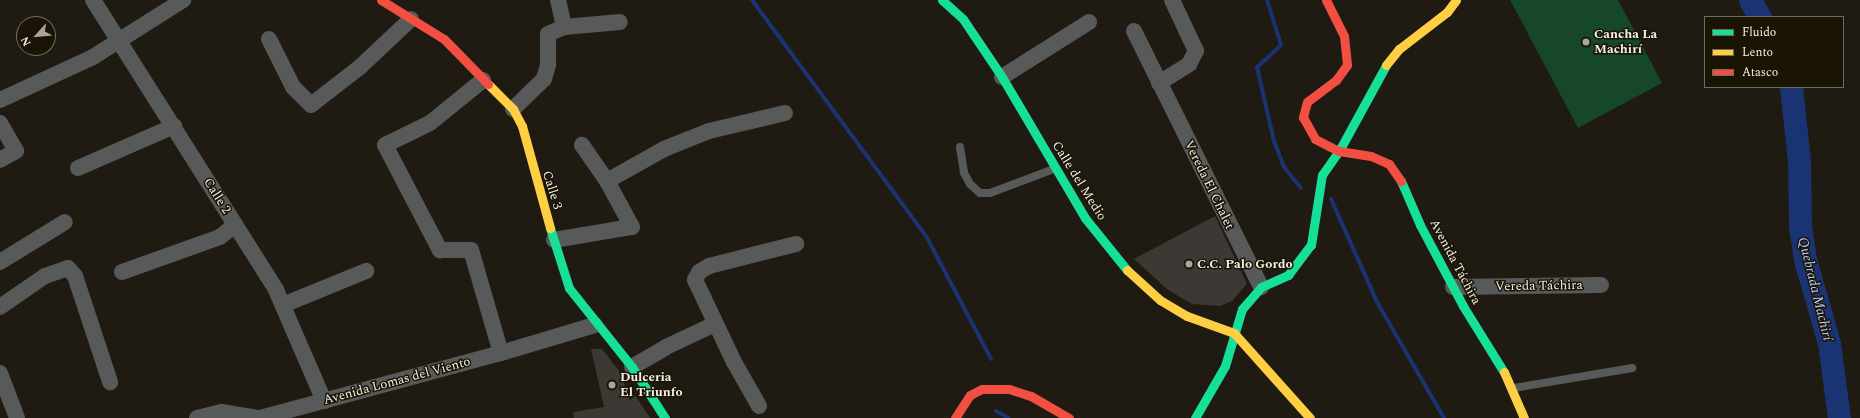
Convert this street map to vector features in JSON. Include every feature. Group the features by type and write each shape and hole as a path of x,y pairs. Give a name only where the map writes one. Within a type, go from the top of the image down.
{"street":[{"name":"Calle 2","path":"93,0 174,126 283,305 324,401"},
{"path":"0,100 119,42 183,0"},
{"name":"Calle 3","path":"381,0 444,39 513,109 522,126 569,288 595,324 632,368 665,418"},
{"path":"558,0 564,27"},
{"name":"Calle del Medio","path":"942,0 964,18 1002,77 1085,218 1120,263 1160,300 1187,316 1234,333"},
{"path":"1159,83 1189,64 1196,51 1172,0"},
{"name":"Avenida Táchira","path":"1326,0 1344,36 1347,65 1336,80 1307,102 1303,117 1315,139 1339,150 1371,156 1389,164 1398,174 1453,287 1513,388 1524,418"},
{"path":"1195,418 1225,366 1242,309 1261,287 1288,275 1311,245 1322,175 1339,150 1378,76 1399,49 1447,12 1456,0"},
{"path":"269,39 293,87 311,105 360,67 411,19"},
{"path":"513,109 544,78 548,65 546,39 548,34 564,27 620,22"},
{"path":"1002,77 1089,22"},
{"name":"Vereda El Chalet","path":"1134,31 1261,287"},
{"path":"483,80 430,123 384,145 440,250 471,250 501,353"},
{"path":"607,181 677,144 710,131 785,112"},
{"path":"0,123 16,151 0,160"},
{"path":"78,168 174,126"},
{"path":"554,240 632,227 607,181 582,145"},
{"path":"0,262 66,222"},
{"path":"122,272 220,237 235,225"},
{"path":"759,406 715,324 695,280 699,272 709,266 796,244"},
{"path":"0,307 45,276 68,268 75,276 110,382"},
{"path":"283,305 366,271"},
{"name":"Vereda Táchira","path":"1453,287 1601,285"},
{"name":"Avenida Lomas del Viento","path":"197,418 221,412 260,418 501,353 595,324"},
{"path":"632,368 666,347 715,324"},
{"path":"1234,333 1310,418"},
{"path":"0,373 17,418"},
{"path":"955,418 960,406 970,394 982,389 1009,389 1031,396 1069,418"}],"lane":[{"path":"960,147 964,173 980,192 990,194 1055,169"},
{"path":"1513,388 1632,368"}],"green space":[{"name":"Cancha La Machirí","path":"1510,0 1618,0 1662,83 1578,128"}],"building":[{"name":"C.C. Palo Gordo","path":"1215,216 1247,284 1232,301 1220,306 1192,304 1168,290 1134,259"},
{"path":"591,349 602,349 620,372 630,401 635,395 650,418 574,418 573,412 604,407"}],"waterway":[{"path":"752,0 926,236 991,359"},
{"path":"1267,0 1281,45 1257,67 1274,141 1284,167 1301,188"},
{"name":"Quebrada Machirí","path":"1750,0 1759,16"},
{"name":"Quebrada Machirí","path":"1791,88 1799,161 1800,227 1806,263 1829,343 1839,418"},
{"path":"1331,199 1377,302 1444,418"},
{"path":"996,411 1008,418"}],"traffic: fast":[{"path":"942,0 963,19 1002,77 1085,218 1127,270"},
{"path":"1195,418 1225,366 1242,309 1261,287 1288,275 1311,245 1322,175 1339,151 1386,65"},
{"path":"1401,181 1420,225 1463,306 1504,372"},
{"path":"550,228 569,288 632,367 665,418"}],"traffic: slow":[{"path":"1386,65 1399,49 1447,12 1456,0"},
{"path":"488,84 513,109 522,126 550,228"},
{"path":"1127,270 1160,300 1187,316 1234,333 1310,418"},
{"path":"1504,372 1524,418"}],"traffic: jam":[{"path":"381,0 444,39 488,84"},
{"path":"1326,0 1344,36 1347,65 1336,80 1307,102 1303,117 1315,139 1339,151 1371,156 1389,164 1401,181"},
{"path":"955,418 970,395 982,389 1009,389 1031,396 1069,418"}],"place":[{"name":"Cancha La Machirí","path":"1586,42"},
{"name":"C.C. Palo Gordo","path":"1189,264"},
{"name":"Dulceria El Triunfo","path":"612,385"}]}
